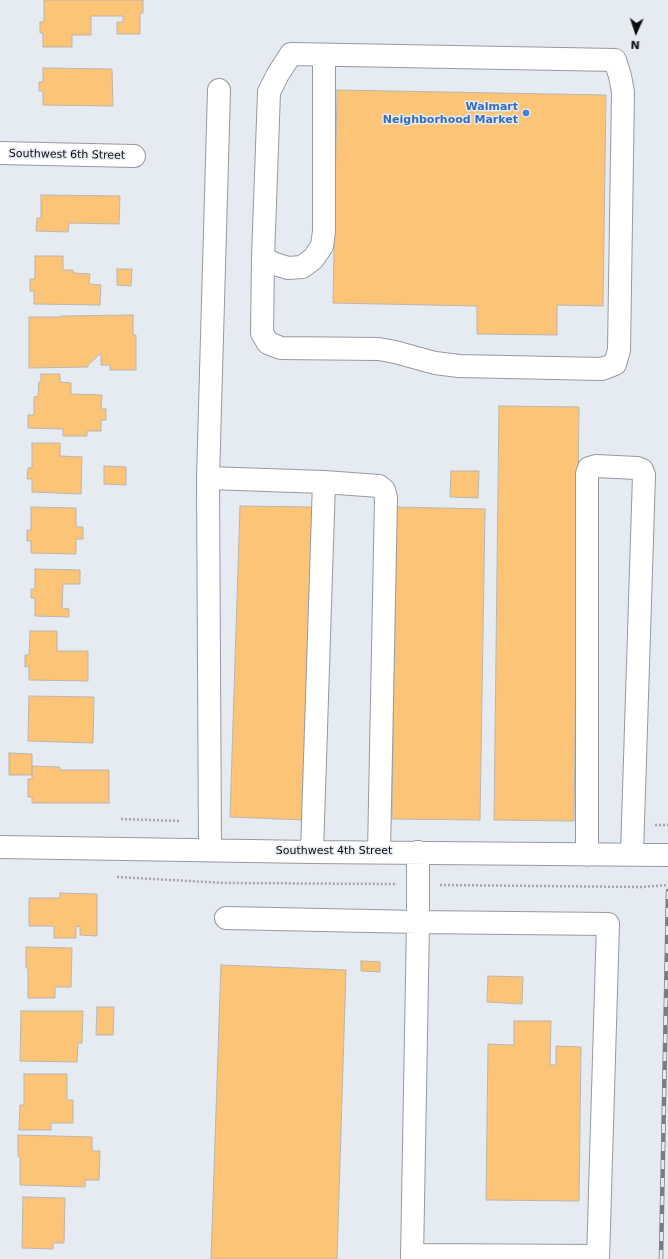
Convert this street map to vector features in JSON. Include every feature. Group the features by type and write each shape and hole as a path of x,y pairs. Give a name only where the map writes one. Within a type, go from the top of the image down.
{"street":[{"path":"291,54 324,55 615,60 623,92 619,350 615,364 602,369 459,366 435,363 379,349 281,348 268,343 262,333 269,92 278,74 291,54"},
{"path":"263,258 288,268 302,267 313,259 322,246 324,232 324,55"},
{"path":"210,850 208,478 219,90"},
{"name":"Southwest 6th Street","path":"0,153 134,156"},
{"path":"587,855 587,474 589,468 596,466 637,468 642,470 644,475 632,854"},
{"path":"208,478 324,482 379,486 384,490 386,498 379,852"},
{"path":"312,852 324,482"},
{"name":"Southwest 4th Street","path":"0,847 312,852 668,855"},
{"path":"226,918 418,922 608,924 598,1258 412,1257 418,922 418,852"}],"path":[{"path":"121,819 182,821"},
{"path":"117,877 225,883 641,887 668,885"}],"building":[{"path":"44,0 143,0 143,13 140,13 140,34 117,34 117,22 123,22 123,16 91,16 91,35 72,35 72,47 43,47 43,33 40,33 40,22 44,22"},
{"path":"43,68 112,69 113,106 43,105 43,91 39,91 39,82 43,82"},
{"path":"337,90 606,95 603,306 557,305 557,335 477,334 477,306 333,303"},
{"path":"41,195 120,196 119,224 69,223 68,232 36,231 37,218 41,218"},
{"path":"35,256 63,256 63,270 73,270 73,273 90,274 89,284 101,285 100,305 34,304 34,291 30,291 30,279 35,279"},
{"path":"117,269 132,269 131,286 117,285"},
{"path":"133,315 133,335 136,335 136,370 110,370 110,365 101,365 101,353 88,365 88,367 29,368 29,317"},
{"path":"41,374 60,374 60,382 71,383 71,394 102,395 101,409 106,409 106,420 101,420 101,431 87,431 87,436 63,436 63,429 28,428 28,415 34,415 34,397 38,396"},
{"path":"499,406 579,407 574,821 494,820"},
{"path":"32,443 60,443 60,456 82,457 81,494 32,492 32,479 27,479 28,468 32,468"},
{"path":"104,466 126,467 126,485 104,484"},
{"path":"451,471 479,471 478,498 450,497"},
{"path":"240,506 312,507 303,820 230,817"},
{"path":"31,507 76,508 76,527 83,527 83,539 76,539 76,554 31,553 31,541 27,541 27,530 31,531"},
{"path":"396,507 485,509 480,820 392,819"},
{"path":"35,569 80,570 80,584 63,584 62,608 69,609 69,617 35,616 35,598 31,598 31,589 35,589"},
{"path":"30,631 57,631 57,651 88,651 88,681 29,680 29,666 25,667 25,655 29,655"},
{"path":"29,696 94,697 93,743 28,741"},
{"path":"9,753 32,754 32,775 9,775"},
{"path":"32,766 60,767 60,770 109,770 109,803 32,803 32,797 28,797 28,779 32,779"},
{"path":"60,893 97,894 97,936 80,935 80,926 76,927 76,938 54,938 54,926 29,926 29,898 60,898"},
{"path":"26,947 72,948 71,987 55,987 55,998 28,998"},
{"path":"361,961 380,962 380,972 361,971"},
{"path":"221,965 346,970 337,1259 211,1259"},
{"path":"488,976 523,977 522,1004 487,1002"},
{"path":"97,1007 114,1007 113,1035 96,1035"},
{"path":"21,1011 83,1011 82,1043 78,1043 77,1062 20,1061"},
{"path":"514,1021 551,1021 550,1065 556,1065 556,1046 581,1047 579,1201 486,1200 488,1044 514,1045"},
{"path":"24,1074 67,1074 67,1100 73,1100 73,1123 51,1123 51,1130 19,1130 20,1105 24,1105"},
{"path":"18,1135 92,1137 92,1151 100,1151 99,1180 85,1180 85,1187 20,1185"},
{"path":"23,1197 65,1198 64,1243 53,1243 53,1249 22,1248"}],"railway":[{"path":"661,1259 668,891"}],"place":[{"name":"Walmart Neighborhood Market","path":"526,113"}]}
